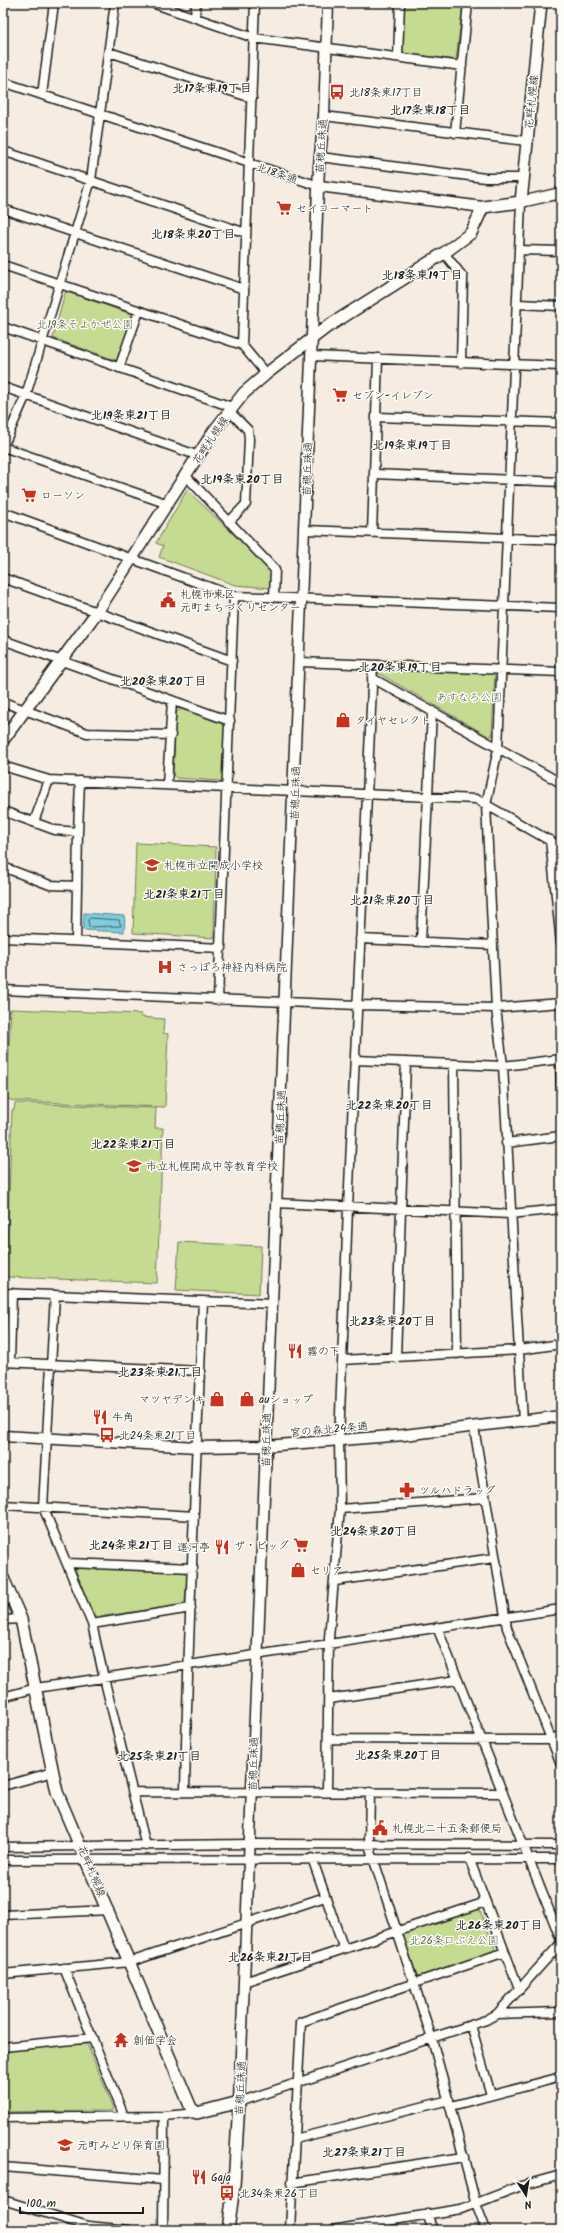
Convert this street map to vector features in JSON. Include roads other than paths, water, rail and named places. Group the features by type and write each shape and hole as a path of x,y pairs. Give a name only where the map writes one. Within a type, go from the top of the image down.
{"main road":[{"name":"花畔札幌線","path":"521,202 522,178 541,3"},
{"name":"北18条通","path":"483,207 521,202"},
{"name":"花畔札幌線","path":"3,740 62,662 97,612 231,409 266,374 327,327 444,253 471,233 483,207"},
{"name":"花畔札幌線","path":"3,1578 20,1619 36,1688 57,1792 109,1910 191,2108 196,2113"},
{"path":"196,2113 240,2102"},
{"name":"苗穂丘珠通","path":"228,2230 234,2186 240,2102"}],"street":[{"path":"42,95 54,3"},
{"path":"115,3 101,115 90,180 26,395 3,447 168,504"},
{"path":"152,3 254,38 462,66"},
{"path":"195,18 196,3"},
{"path":"242,345 256,3"},
{"name":"苗穂丘珠通","path":"240,2102 256,1655 266,1465 265,1446 286,1002 320,157 324,116 328,3"},
{"path":"398,57 400,3"},
{"path":"455,132 468,3"},
{"path":"109,52 252,98"},
{"name":"北18条通","path":"3,82 319,186 483,207"},
{"path":"324,116 526,141"},
{"path":"3,151 246,233"},
{"path":"320,157 485,178 522,178"},
{"name":"北18条通","path":"521,202 561,193"},
{"path":"521,202 508,538 500,668 498,749 486,805 496,1008 503,1066 522,1422"},
{"path":"3,209 244,289"},
{"path":"520,250 561,251"},
{"path":"444,253 463,277 461,363"},
{"path":"3,265 242,345 266,374"},
{"path":"518,304 561,306"},
{"path":"119,368 139,311"},
{"path":"3,327 231,409 248,430 250,439 246,504 229,522"},
{"path":"312,356 561,366"},
{"path":"372,533 378,358"},
{"path":"3,387 199,456"},
{"path":"376,417 561,424"},
{"path":"374,474 561,482"},
{"path":"186,476 275,570 274,598"},
{"path":"3,512 234,596 561,608"},
{"path":"305,530 561,540"},
{"path":"3,578 232,661"},
{"path":"218,1000 222,948 234,596"},
{"path":"3,640 230,721"},
{"path":"300,662 500,668 561,672"},
{"path":"327,1791 329,1644 340,1509 339,1440 342,1360 356,1005 373,665"},
{"path":"372,678 561,783"},
{"path":"168,785 172,701"},
{"path":"3,702 87,733 170,735"},
{"path":"421,942 432,711"},
{"path":"3,766 49,780 476,799 561,847"},
{"path":"34,822 49,780"},
{"path":"76,941 80,781"},
{"path":"3,811 55,830 78,832"},
{"path":"550,840 561,943"},
{"path":"3,867 50,885 77,886"},
{"path":"3,938 222,948"},
{"path":"360,939 493,945"},
{"path":"3,990 356,1005 496,1008 561,1003"},
{"path":"355,1060 503,1066 560,1059 561,1089"},
{"path":"396,1358 406,1062"},
{"path":"454,1064 457,1354"},
{"path":"506,1143 561,1136"},
{"path":"276,1203 348,1208 510,1214 561,1209"},
{"path":"201,1371 7,1362 7,1293 272,1304"},
{"path":"55,1295 50,1365 44,1506 92,1624 146,1846"},
{"path":"185,1792 187,1666 193,1568 203,1301"},
{"path":"342,1360 519,1350 561,1344"},
{"name":"宮の森北24条通","path":"3,1436 197,1447 265,1446 404,1435 522,1422 561,1416"},
{"path":"474,1427 504,1617 550,1740 561,1764"},
{"path":"340,1509 484,1498"},
{"path":"3,1505 44,1506 195,1516"},
{"path":"335,1581 494,1558"},
{"path":"68,1563 193,1568"},
{"path":"92,1624 191,1608"},
{"path":"3,1697 36,1688 561,1609"},
{"path":"3,1620 20,1619"},
{"path":"437,1627 561,1942 496,2014"},
{"path":"329,1699 457,1680"},
{"path":"328,1739 550,1740 561,1735"},
{"path":"3,1786 53,1772"},
{"path":"133,1792 327,1791 503,1793"},
{"path":"370,1792 369,1845 415,1982 450,2103 476,2204 486,2230"},
{"path":"3,1846 82,1847 250,1844 561,1845"},
{"path":"3,1860 249,1858 561,1859"},
{"path":"312,1858 344,1949"},
{"path":"469,1858 519,1989"},
{"path":"3,1974 130,1962 325,1897"},
{"path":"244,1982 486,1902"},
{"path":"3,1915 109,1910"},
{"path":"290,2230 291,2183 295,2139 300,2022 505,1952"},
{"path":"64,1968 124,2116"},
{"path":"240,2102 432,2039 496,2014 561,2012"},
{"path":"471,2025 491,2095"},
{"path":"3,2047 92,2038"},
{"path":"295,2139 491,2095 561,2077"},
{"path":"3,2118 164,2116 196,2113"},
{"path":"163,2230 164,2116"},
{"path":"291,2183 464,2157"},
{"path":"3,2167 164,2180"},
{"path":"336,2230 384,2226 427,2214 461,2209 521,2186 561,2175"},
{"path":"3,2200 87,2228 129,2230"},
{"path":"427,2214 433,2230"}],"water":[{"path":"84,913 125,916 124,932 83,930"}],"place":[{"name":"北18条東17丁目","path":"337,92"},
{"name":"セイコーマート","path":"284,208"},
{"name":"セブン-イレブン","path":"340,395"},
{"name":"ローソン","path":"29,495"},
{"name":"札幌市東区 元町まちづくりセンター","path":"168,600"},
{"name":"タイヤセレクト","path":"343,720"},
{"name":"札幌市立開成小学校","path":"152,865"},
{"name":"さっぽろ神経内科病院","path":"165,967"},
{"name":"市立札幌開成中等教育学校","path":"134,1166"},
{"name":"霧の下","path":"295,1351"},
{"name":"マツヤデンキ","path":"217,1399"},
{"name":"auショップ","path":"247,1399"},
{"name":"牛角","path":"100,1417"},
{"name":"北24条東21丁目","path":"107,1435"},
{"name":"ツルハドラッグ","path":"407,1490"},
{"name":"ザ・ビッグ","path":"301,1545"},
{"name":"運河亭","path":"222,1547"},
{"name":"セリア","path":"298,1570"},
{"name":"札幌北二十五条郵便局","path":"380,1828"},
{"name":"創価学会","path":"121,2040"},
{"name":"元町みどり保育園","path":"65,2145"},
{"name":"Gaja","path":"199,2177"},
{"name":"北34条東26丁目","path":"227,2193"}],"district":[{"name":"北17条東19丁目","path":"212,88"},
{"name":"北17条東18丁目","path":"430,110"},
{"name":"北18条東20丁目","path":"193,234"},
{"name":"北18条東19丁目","path":"422,275"},
{"name":"北19条東21丁目","path":"131,415"},
{"name":"北19条東19丁目","path":"412,445"},
{"name":"北19条東20丁目","path":"242,479"},
{"name":"北20条東19丁目","path":"400,667"},
{"name":"北20条東20丁目","path":"163,681"},
{"name":"北21条東21丁目","path":"184,894"},
{"name":"北21条東20丁目","path":"392,900"},
{"name":"北22条東20丁目","path":"389,1105"},
{"name":"北22条東21丁目","path":"133,1144"},
{"name":"北23条東20丁目","path":"392,1321"},
{"name":"北23条東21丁目","path":"160,1372"},
{"name":"北24条東20丁目","path":"374,1531"},
{"name":"北24条東21丁目","path":"131,1545"},
{"name":"北25条東20丁目","path":"398,1755"},
{"name":"北25条東21丁目","path":"159,1756"},
{"name":"北26条東20丁目","path":"499,1925"},
{"name":"北26条東21丁目","path":"270,1957"},
{"name":"北27条東21丁目","path":"364,2152"}],"park label":[{"name":"北19条そよかぜ公園","path":"85,324"},
{"name":"あすなろ公園","path":"469,697"},
{"name":"北26条口ぶえ公園","path":"454,1940"}]}
